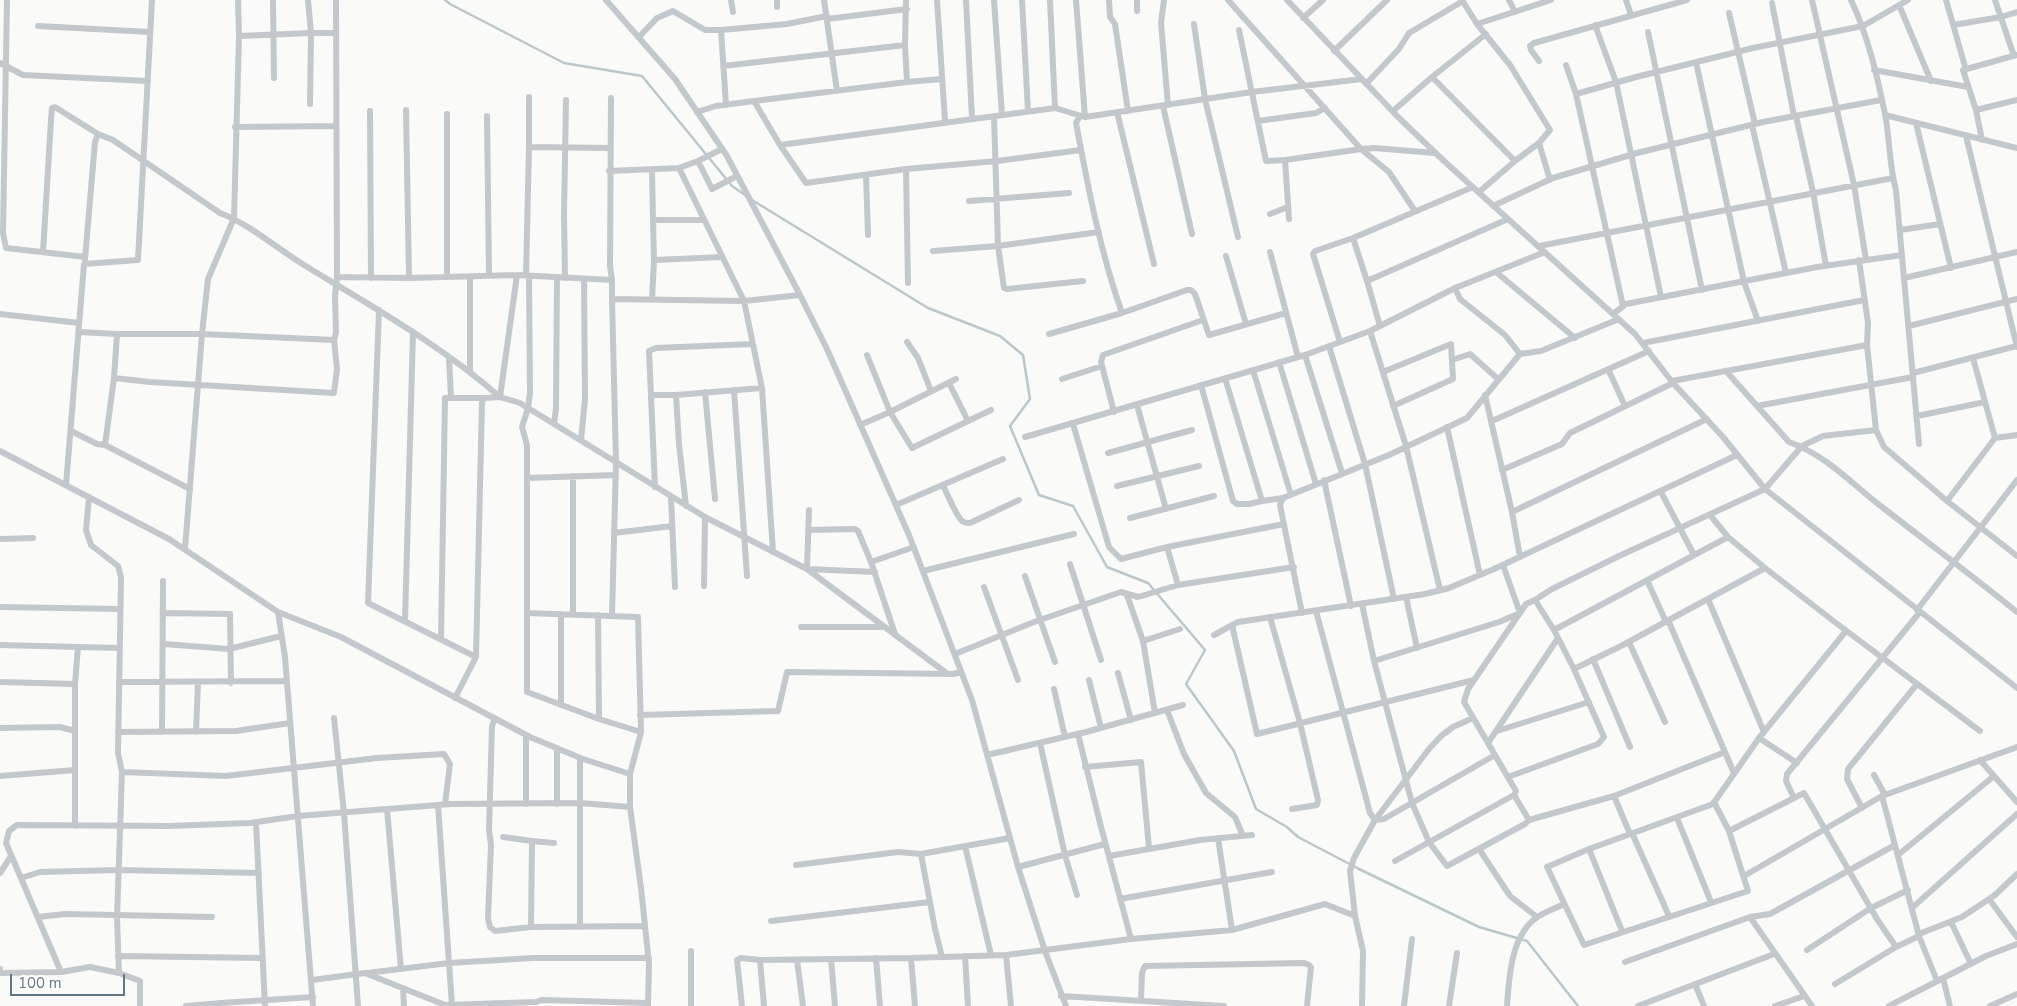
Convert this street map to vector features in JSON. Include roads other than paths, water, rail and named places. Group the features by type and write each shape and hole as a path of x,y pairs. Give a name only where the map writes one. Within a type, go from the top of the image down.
{"street":[{"path":"7,0 3,234 6,248 85,257"},
{"path":"84,264 138,260 152,0"},
{"path":"185,549 208,279 234,218 235,127 238,104 238,0"},
{"path":"273,0 274,78"},
{"path":"308,0 310,104"},
{"path":"114,378 334,394 337,369 334,340 336,333 336,0"},
{"path":"606,0 675,79 722,149 735,177 754,206 800,295 860,425 914,547 972,700 1018,867 1045,950 1066,1006"},
{"path":"731,0 733,12"},
{"path":"824,0 837,91"},
{"path":"906,0 905,45 907,82"},
{"path":"937,0 945,121"},
{"path":"966,0 972,118"},
{"path":"994,0 1002,115"},
{"path":"1022,0 1028,112"},
{"path":"1050,0 1055,108"},
{"path":"1076,0 1083,116 1076,123 1098,232 1109,276 1122,313"},
{"path":"1110,0 1110,17 1115,24 1128,111"},
{"path":"1137,0 1137,11"},
{"path":"1164,0 1161,23 1166,105 1192,234"},
{"path":"1228,0 1361,149 1389,172 1415,211"},
{"path":"1287,0 1334,51 1435,153 1619,319 1643,344 1673,382 1738,455 1765,489 2017,688"},
{"path":"1303,18 1323,0"},
{"path":"1334,51 1387,0"},
{"path":"780,144 1055,108 1083,116 1252,92 1364,82 1399,49 1409,33 1422,23 1463,0 1477,24 1510,65 1550,130 1516,161 1476,190 1415,211 1353,238 1315,251 1313,254 1340,342"},
{"path":"1509,0 1514,12"},
{"path":"1477,24 1551,0"},
{"path":"1626,0 1630,15"},
{"path":"1540,61 1530,46 1595,25 1687,0"},
{"path":"1812,0 1854,185 1864,300 1868,323 1867,345 1876,430 1884,447 1947,501 2017,555"},
{"path":"1851,0 1864,26 1885,115 1896,190 1919,444"},
{"path":"1576,94 1696,62 1864,26 1908,0"},
{"path":"1946,0 1966,70"},
{"path":"1982,140 1976,110 1963,70 2015,56 1995,0"},
{"path":"1772,3 1813,192 1826,266"},
{"path":"1899,5 1931,80"},
{"path":"638,37 657,18 673,11 705,30 721,30 907,9"},
{"path":"1953,25 2001,17 2017,12"},
{"path":"1729,13 1786,273"},
{"path":"1194,24 1205,99 1238,237"},
{"path":"1595,25 1616,82 1660,297"},
{"path":"38,26 150,32"},
{"path":"721,30 726,105"},
{"path":"1239,30 1266,160 1285,160 1374,148 1435,153"},
{"path":"1648,32 1702,290"},
{"path":"239,36 336,33"},
{"path":"1393,111 1486,34"},
{"path":"723,66 905,45"},
{"path":"1696,62 1744,282 1758,321"},
{"path":"0,63 23,75 148,81"},
{"path":"1566,65 1576,94 1623,306"},
{"path":"1874,70 1968,87"},
{"path":"1432,77 1516,161"},
{"path":"697,112 754,101 907,82 942,80"},
{"path":"529,97 528,408 522,427 527,445 527,692 599,719 641,732"},
{"path":"610,98 610,266 612,280 616,462 612,616"},
{"path":"565,278 566,100"},
{"path":"1493,206 1550,180 1631,155 1754,125 1881,100"},
{"path":"1976,110 2017,100"},
{"path":"754,101 806,184 906,169 997,161 1081,150"},
{"path":"42,252 52,108 55,107 98,134 113,140 220,213 234,218 336,280 470,371 500,397"},
{"path":"1258,121 1316,113 1325,108"},
{"path":"406,110 409,278"},
{"path":"370,111 371,278"},
{"path":"1117,112 1154,264"},
{"path":"447,114 447,276"},
{"path":"1885,115 2017,150"},
{"path":"488,116 489,275"},
{"path":"994,116 997,161 998,246 1004,286 1006,289 1084,281"},
{"path":"1916,123 1951,268"},
{"path":"235,127 336,126"},
{"path":"66,485 95,142 98,134"},
{"path":"1757,406 1913,375 2017,347 1966,136"},
{"path":"1539,142 1550,180"},
{"path":"529,146 610,148"},
{"path":"610,171 679,168 722,149"},
{"path":"700,160 712,189 735,177"},
{"path":"1285,160 1289,219"},
{"path":"679,168 744,301 762,388 774,552"},
{"path":"906,169 908,284"},
{"path":"652,170 654,260 652,300"},
{"path":"866,175 868,235"},
{"path":"1538,246 1770,200 1893,178"},
{"path":"969,201 1069,193"},
{"path":"1270,214 1288,207"},
{"path":"1367,281 1508,219"},
{"path":"653,220 704,220"},
{"path":"1900,230 1940,224"},
{"path":"933,251 998,246 1098,232"},
{"path":"1353,238 1380,326"},
{"path":"1270,252 1286,313 1342,474"},
{"path":"1025,437 1302,356 1370,331 1454,288 1545,252"},
{"path":"1904,278 1995,259 2017,252"},
{"path":"1613,314 1626,304 1660,297 1826,266 1902,255"},
{"path":"1226,256 1246,324"},
{"path":"654,260 722,257"},
{"path":"1496,272 1575,338"},
{"path":"336,280 489,275 612,280"},
{"path":"500,397 518,275"},
{"path":"470,277 470,371"},
{"path":"554,424 556,408 557,277"},
{"path":"581,440 585,398 584,278"},
{"path":"1454,288 1460,299 1505,335 1520,354"},
{"path":"1049,334 1122,313 1191,290 1195,294 1208,334 1211,335 1286,313"},
{"path":"612,299 744,301 800,295"},
{"path":"1909,326 2017,299"},
{"path":"1643,344 1864,300"},
{"path":"379,310 368,603 476,657"},
{"path":"0,314 80,324"},
{"path":"1201,385 1233,501 1237,504 1243,504 1283,498 1365,464 1466,418 1520,354 1541,351 1619,319"},
{"path":"1114,412 1101,358 1106,353 1203,320"},
{"path":"1370,331 1406,446 1440,590"},
{"path":"79,332 202,334 334,340"},
{"path":"405,621 413,332"},
{"path":"105,445 114,378 117,334"},
{"path":"907,342 918,358 931,391"},
{"path":"655,486 649,351 656,348 752,344"},
{"path":"1383,372 1451,344 1452,379 1393,406"},
{"path":"1502,470 1562,444 1570,434 1673,382 1867,345"},
{"path":"1328,346 1365,464 1394,599"},
{"path":"1492,421 1649,351"},
{"path":"1452,360 1470,354 1498,379"},
{"path":"867,355 890,412 912,448 991,410"},
{"path":"449,358 451,397"},
{"path":"1973,358 1995,438"},
{"path":"1279,362 1316,484"},
{"path":"1062,379 1102,366"},
{"path":"1608,369 1625,406"},
{"path":"1253,370 1291,495"},
{"path":"1726,371 1790,442 1802,446 1826,461 2017,612"},
{"path":"1225,378 1262,501"},
{"path":"860,425 956,379"},
{"path":"949,383 968,420"},
{"path":"651,395 676,395 762,388"},
{"path":"734,390 747,576"},
{"path":"705,392 714,499"},
{"path":"676,395 686,506"},
{"path":"1485,395 1512,512 1520,557"},
{"path":"441,639 445,398 500,397 520,403 686,506 807,570 946,673"},
{"path":"455,698 476,657 482,402 484,398"},
{"path":"1917,416 1985,402"},
{"path":"1137,405 1166,509"},
{"path":"1512,512 1707,420"},
{"path":"1073,424 1109,547 1112,552 1121,558 1284,524"},
{"path":"1447,426 1480,575"},
{"path":"1108,453 1192,430"},
{"path":"1395,861 1514,795 1516,790 1464,702 1468,689 1526,604 1552,589 1765,489 1802,446 1823,436 1876,430"},
{"path":"70,431 97,444 105,445 190,489"},
{"path":"1947,501 1995,438 2017,435"},
{"path":"0,451 169,539 278,612 341,637 526,735 580,758 630,774"},
{"path":"1214,635 1238,622 1351,606 1440,590 1503,565 1738,455"},
{"path":"896,505 1003,459"},
{"path":"1117,486 1199,466"},
{"path":"527,478 616,475"},
{"path":"572,476 573,614"},
{"path":"1324,480 1351,606"},
{"path":"1794,798 1785,779 1796,763 1919,611 2017,480"},
{"path":"943,485 962,521 966,523 1019,500"},
{"path":"1661,492 1694,555"},
{"path":"671,496 675,587"},
{"path":"1130,518 1214,496"},
{"path":"89,497 86,530 91,545 118,566 121,577 118,753 122,772 117,914 119,973"},
{"path":"1283,498 1280,505 1302,613"},
{"path":"807,570 809,510"},
{"path":"1710,515 1728,537 1765,568 1980,731"},
{"path":"704,586 705,517"},
{"path":"614,533 672,526"},
{"path":"808,530 855,529 858,531 875,572 895,634"},
{"path":"923,571 1074,534"},
{"path":"1554,630 1728,537"},
{"path":"0,539 32,538"},
{"path":"871,562 914,547"},
{"path":"1166,548 1178,585"},
{"path":"1070,564 1101,660"},
{"path":"1503,565 1520,613"},
{"path":"955,654 1039,620 1121,592 1138,597 1178,585 1294,567"},
{"path":"1574,669 1629,642 1765,568"},
{"path":"807,570 875,572"},
{"path":"1025,576 1054,662"},
{"path":"162,732 163,580"},
{"path":"1646,580 1667,621 1734,773"},
{"path":"984,587 1000,636 1018,680"},
{"path":"1127,595 1143,641 1155,713"},
{"path":"1406,597 1417,648"},
{"path":"1708,599 1764,732"},
{"path":"1508,777 1598,744 1604,737 1574,669 1554,630 1535,600"},
{"path":"1362,604 1374,661 1412,804 1429,842 1447,866 1525,824 1529,820 1614,796 1725,752"},
{"path":"0,607 120,610"},
{"path":"1316,611 1370,813 1375,820"},
{"path":"278,612 287,681 313,1006"},
{"path":"163,613 230,614 229,649 231,683"},
{"path":"365,973 445,1005 520,1004 542,1000 571,1003 648,1004 649,958 630,807 630,774 641,732 638,617 527,613"},
{"path":"1374,661 1499,622 1520,613"},
{"path":"560,614 561,704"},
{"path":"598,615 599,719"},
{"path":"1270,617 1300,723 1318,800 1318,805 1292,809"},
{"path":"1232,625 1257,734 1474,680"},
{"path":"801,627 885,627"},
{"path":"1143,641 1180,629"},
{"path":"1714,802 1729,831 1748,891 1584,944 1547,867 1589,849 1677,818 1714,802 1759,738 1846,631"},
{"path":"164,644 229,649 282,636"},
{"path":"1488,743 1558,638"},
{"path":"1629,642 1665,722"},
{"path":"0,645 120,648"},
{"path":"76,826 75,684 78,647"},
{"path":"1594,659 1630,747"},
{"path":"640,714 778,711 787,672 953,674 961,672"},
{"path":"1118,673 1131,720"},
{"path":"1088,680 1101,728"},
{"path":"119,682 231,683 287,681"},
{"path":"0,682 75,684"},
{"path":"196,732 198,683"},
{"path":"1862,808 1847,779 1848,769 1917,684"},
{"path":"1054,689 1065,737"},
{"path":"1496,732 1589,702"},
{"path":"987,755 1078,734 1183,705"},
{"path":"1167,710 1184,754 1206,794 1235,817 1243,836"},
{"path":"334,718 344,813 358,1006"},
{"path":"495,718 492,726 489,830 491,845 488,918 490,927 495,930 532,927 645,926"},
{"path":"1362,1006 1363,951 1350,871 1354,858 1375,820 1406,782 1429,749 1453,727 1473,718"},
{"path":"118,732 236,731 290,723"},
{"path":"0,728 60,728 75,731"},
{"path":"1078,734 1105,844 1131,938"},
{"path":"526,735 526,804"},
{"path":"1759,738 1796,763"},
{"path":"1040,743 1065,855 1077,895"},
{"path":"1744,876 1883,796 2017,747"},
{"path":"557,748 557,804"},
{"path":"122,772 226,776 339,762 444,754 450,764 441,805 448,963 452,1005"},
{"path":"1375,820 1384,819 1412,804 1495,755"},
{"path":"580,758 580,927"},
{"path":"1980,760 2017,802"},
{"path":"1085,767 1141,762 1149,848"},
{"path":"0,776 75,770"},
{"path":"1874,775 1883,796 1919,935 1950,1006"},
{"path":"1898,855 1994,776"},
{"path":"1729,831 1804,793 1896,947"},
{"path":"1514,795 1529,820"},
{"path":"1614,796 1669,916"},
{"path":"61,972 6,843 9,831 17,825 169,826 256,822 298,816 441,805 580,803 630,807"},
{"path":"387,809 400,969"},
{"path":"1912,907 2017,814"},
{"path":"1677,818 1711,902"},
{"path":"256,822 265,1003"},
{"path":"1109,856 1149,848 1252,835"},
{"path":"503,837 554,843"},
{"path":"796,865 898,852 921,854 1010,838"},
{"path":"1218,838 1232,930"},
{"path":"532,841 532,927"},
{"path":"1018,867 1105,844"},
{"path":"1625,962 1750,917 1770,914 1895,845"},
{"path":"965,846 991,956"},
{"path":"1479,849 1510,896 1537,916"},
{"path":"1589,849 1622,931"},
{"path":"921,854 942,957"},
{"path":"0,873 11,856"},
{"path":"21,878 40,872 118,870 259,873"},
{"path":"1120,899 1272,872"},
{"path":"1835,984 1896,947 1962,917 1989,899 2017,874"},
{"path":"1807,950 1871,908 1908,890"},
{"path":"1989,899 2017,937"},
{"path":"771,921 930,902"},
{"path":"742,1006 737,960 741,958 797,960 1006,955 1131,938 1232,930 1325,904 1356,916"},
{"path":"1507,1006 1510,977 1517,945 1523,932 1537,916 1564,904"},
{"path":"38,917 65,914 212,916"},
{"path":"1750,917 1812,1006"},
{"path":"1951,922 1971,964"},
{"path":"1404,1006 1412,939"},
{"path":"1889,1006 1971,964 2017,944"},
{"path":"691,951 691,1006"},
{"path":"1449,1006 1457,953"},
{"path":"1638,1006 1774,954"},
{"path":"1006,955 1011,1006"},
{"path":"118,956 262,958"},
{"path":"965,956 968,1006"},
{"path":"312,980 448,963 534,958 649,958"},
{"path":"876,958 880,1006"},
{"path":"911,958 915,1006"},
{"path":"831,959 835,1006"},
{"path":"760,960 764,1006"},
{"path":"797,960 803,1006"},
{"path":"1141,1000 1142,973 1146,966 1304,963 1309,965 1310,968 1308,1006"},
{"path":"0,968 0,973 61,972 90,967 119,973 140,981 140,1006"},
{"path":"1695,984 1704,1006"},
{"path":"403,988 404,1006"},
{"path":"1990,1006 2017,994"},
{"path":"1061,996 1224,1006"},
{"path":"1775,1006 1804,996"},
{"path":"186,1006 265,1003 313,997"}],"waterway":[{"path":"445,0 564,63 642,76 732,186 745,195"},
{"path":"752,200 928,308 1000,336 1023,355 1030,399 1010,426 1039,495 1073,506 1107,567 1148,583 1205,650 1186,684 1234,751 1256,809 1287,827 1298,837 1359,869 1479,927 1527,941 1578,1006"}]}
